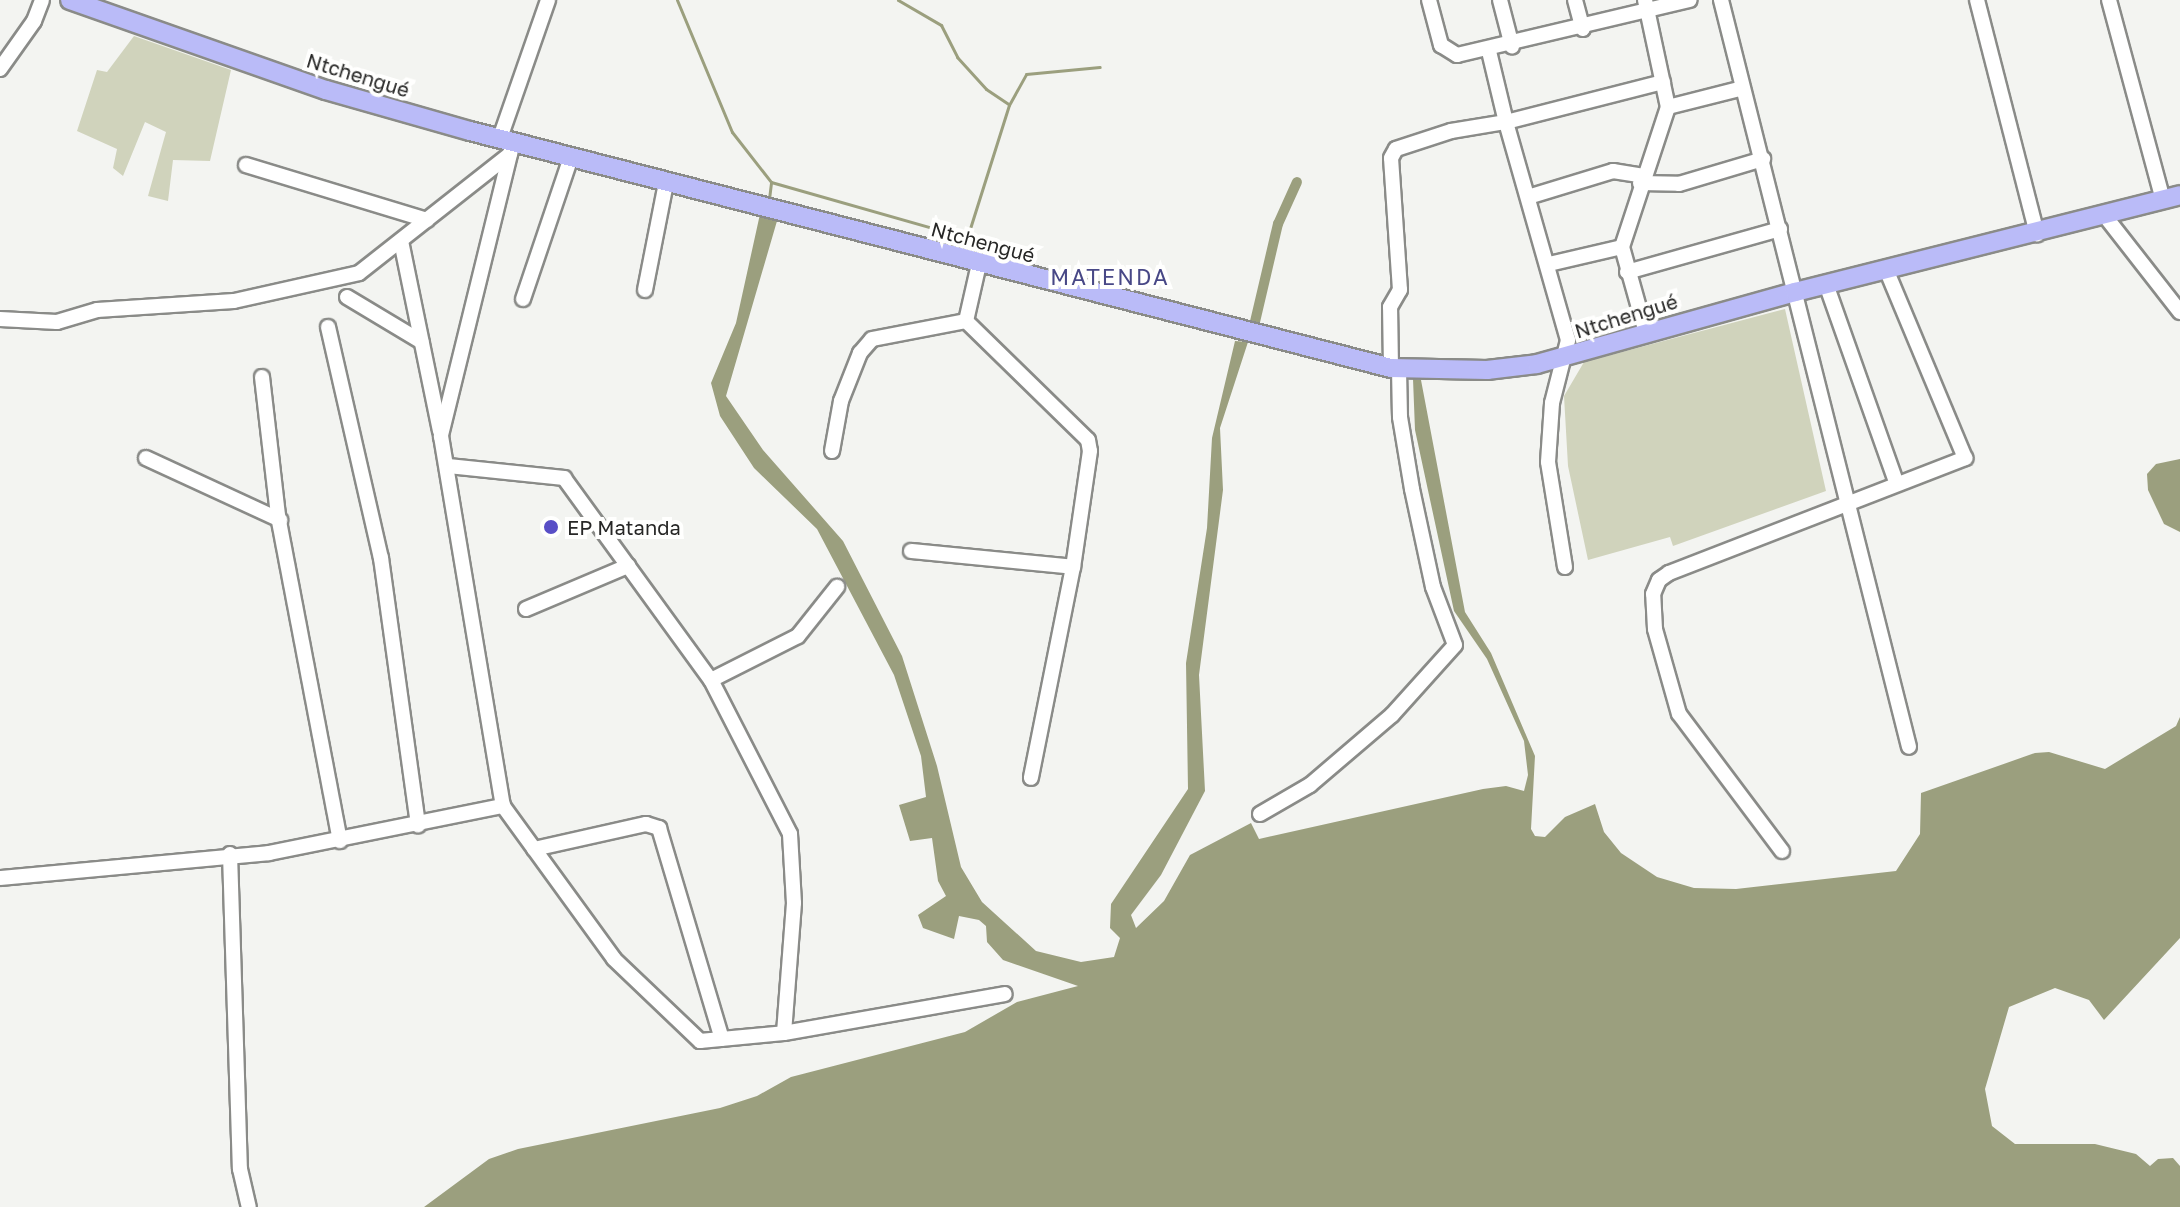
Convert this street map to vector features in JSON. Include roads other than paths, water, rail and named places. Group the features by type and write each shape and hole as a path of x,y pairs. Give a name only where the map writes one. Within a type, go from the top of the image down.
{"main road":[{"name":"Ntchengué","path":"70,0 326,90 508,145 571,157 979,264 1395,368 1506,369 1568,357 1795,292 2037,234 2171,198"}],"street":[{"path":"0,69 34,21 42,0"},
{"path":"441,436 508,145 548,0"},
{"path":"1429,0 1445,50 1457,55 1489,51 1583,29 1646,5 1690,0"},
{"path":"1500,0 1512,46"},
{"path":"1575,0 1583,29"},
{"path":"1721,0 1909,747"},
{"path":"1977,0 2037,234"},
{"path":"2109,0 2171,198"},
{"path":"1646,5 1668,107 1622,247 1646,333"},
{"path":"1489,51 1506,122 1549,264 1568,357 1552,403 1548,462 1565,567"},
{"path":"1260,814 1310,785 1392,715 1455,645 1433,587 1400,417 1390,307 1400,290 1393,152 1451,131 1506,122 1663,82"},
{"path":"1668,107 1743,88"},
{"path":"0,319 57,322 97,310 234,301 359,273 427,220 508,145"},
{"path":"523,299 571,157"},
{"path":"1528,197 1613,171 1679,184 1763,159"},
{"path":"246,165 427,220"},
{"path":"645,290 666,183"},
{"path":"2105,216 2180,312"},
{"path":"1627,272 1780,229"},
{"path":"401,241 448,466 503,806 614,959 700,1041 784,1033 1005,994"},
{"path":"1549,264 1622,247"},
{"path":"966,321 979,264"},
{"path":"1782,851 1679,714 1655,629 1653,594 1659,580 1669,573 1965,458 1886,269"},
{"path":"1826,284 1897,484"},
{"path":"347,297 422,342"},
{"path":"832,451 841,401 860,353 872,339 966,321"},
{"path":"966,321 1088,440 1073,567 1031,778"},
{"path":"328,327 381,558 418,825"},
{"path":"262,377 280,520 340,841"},
{"path":"146,458 280,520"},
{"path":"448,466 564,478 711,680 790,834 794,903 784,1033"},
{"path":"911,551 1073,567"},
{"path":"526,609 628,566"},
{"path":"711,680 798,636 837,587"},
{"path":"0,878 340,841 503,806"},
{"path":"534,849 646,824 659,828 722,1039"},
{"path":"230,854 240,1169 249,1207"}],"waterway":[{"path":"677,0 732,132 771,182"},
{"path":"898,0 941,25 957,57 986,89 1008,104"},
{"path":"769,199 771,182 967,238 1009,105 1026,74 1100,67"},
{"path":"1254,326 1278,224 1297,182"}],"place":[{"name":"EP Matanda","path":"551,527"}],"district":[{"name":"MATENDA","path":"1110,277"}]}
